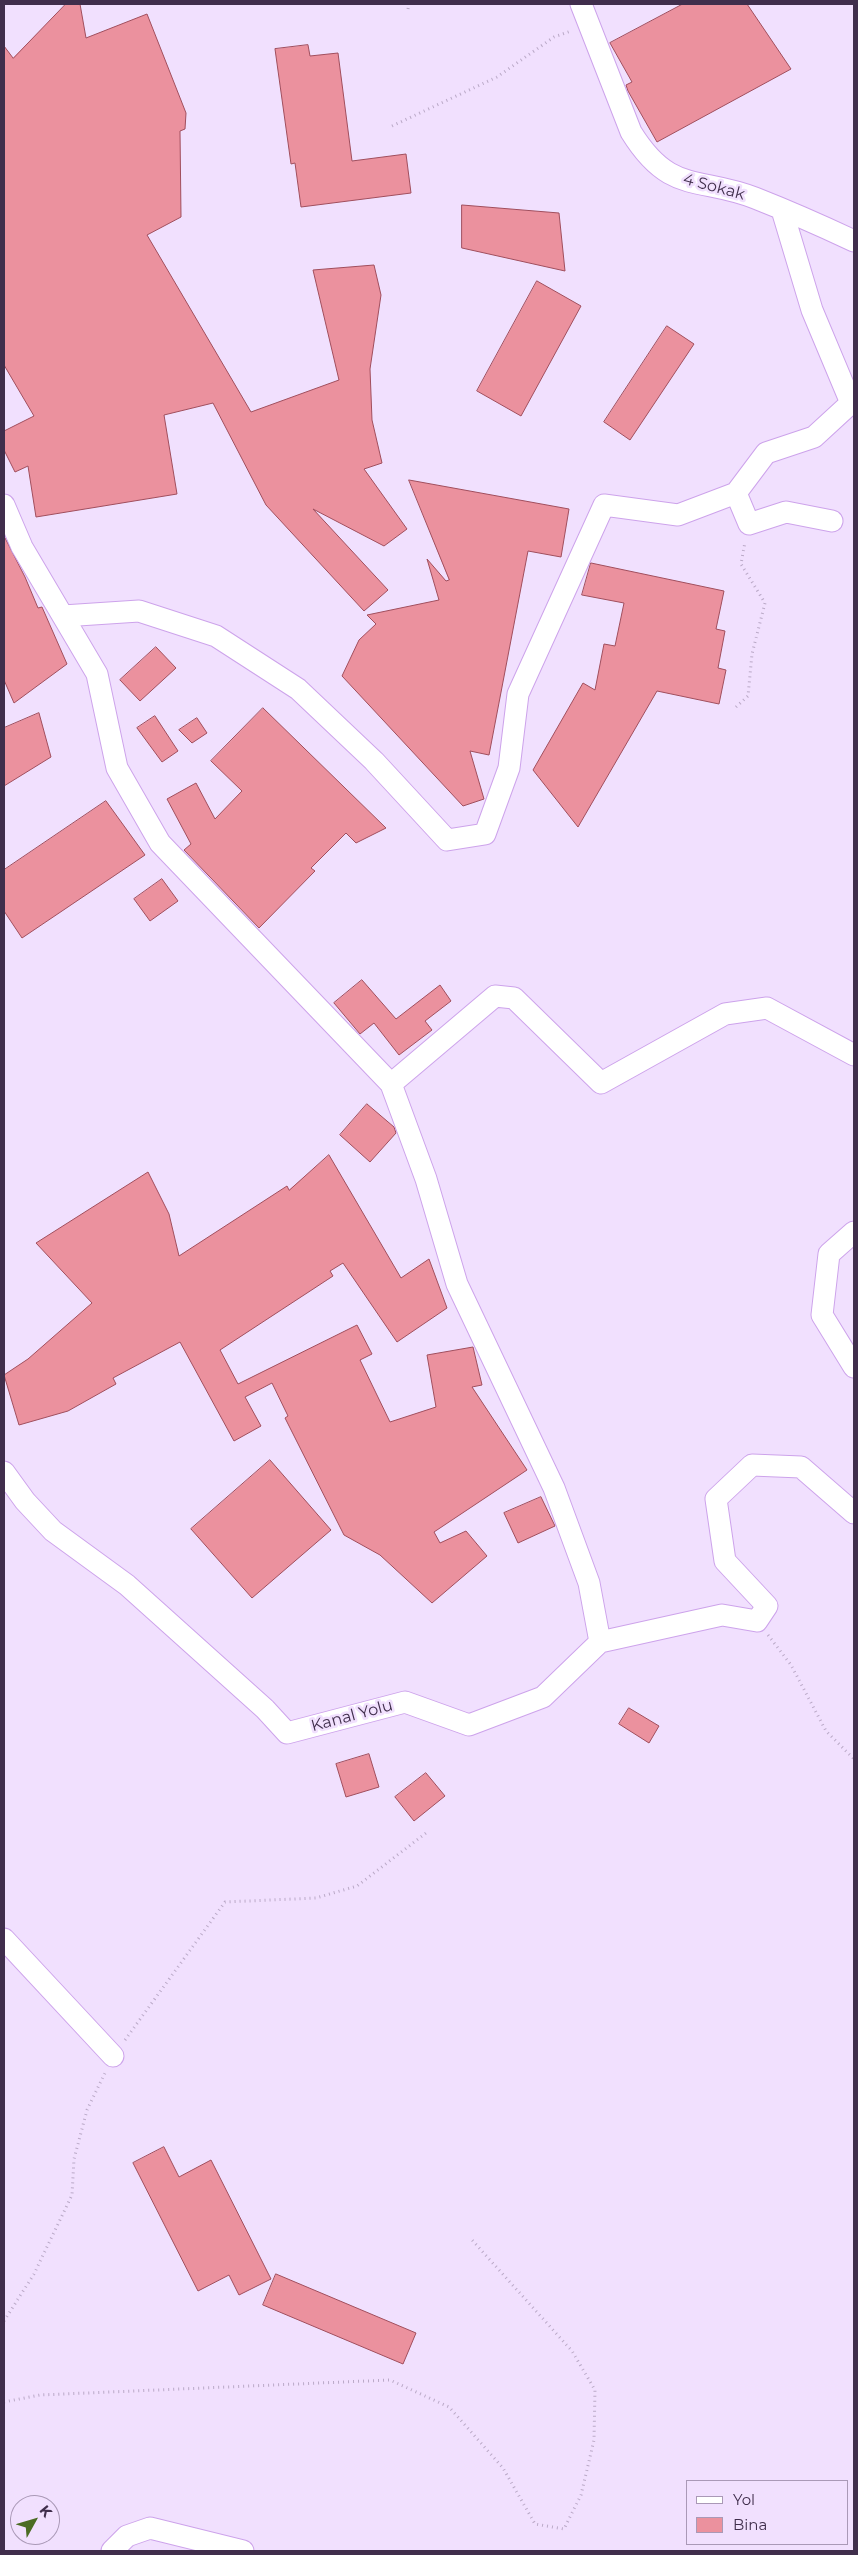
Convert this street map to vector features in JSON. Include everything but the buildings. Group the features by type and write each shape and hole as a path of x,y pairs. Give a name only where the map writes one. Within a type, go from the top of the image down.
{"street":[{"name":"4 Sokak","path":"581,4 631,132 641,149 655,163 670,174 687,182 754,197 854,241"},
{"path":"63,616 139,611 216,636 298,689 374,761 447,840 485,834 509,768 518,694 604,505 678,515 736,493 766,453 814,437 851,403 812,310 782,210"},
{"path":"736,493 749,524 786,512 832,520"},
{"path":"4,505 22,547 97,674 117,768 160,843 391,1084 426,1179 457,1284 554,1488 589,1583 600,1642 722,1615 757,1621 767,1606 725,1561 716,1499 752,1465 801,1467 854,1513"},
{"path":"391,1084 495,996 514,998 601,1083 725,1014 768,1008 854,1055"},
{"path":"854,1232 829,1254 822,1315 854,1367"},
{"name":"Kanal Yolu","path":"4,1472 25,1501 53,1531 127,1585 265,1709 287,1733 405,1702 469,1725 543,1697 600,1642"},
{"path":"4,1938 113,2056"},
{"path":"112,2551 128,2536 150,2528 243,2551"}],"path":[{"path":"408,4 408,9"},
{"path":"392,126 498,78 554,37 589,24"},
{"path":"736,707 748,696 752,654 765,603 741,564 749,524"},
{"path":"757,1621 790,1665 826,1731 854,1759"},
{"path":"4,2321 34,2274 72,2195 74,2159 87,2110 113,2056 225,1902 316,1898 357,1886 426,1833"},
{"path":"4,2402 40,2395 390,2380 449,2407 503,2468 535,2524 564,2529 581,2495 594,2440 595,2390 572,2350 472,2240"}]}
